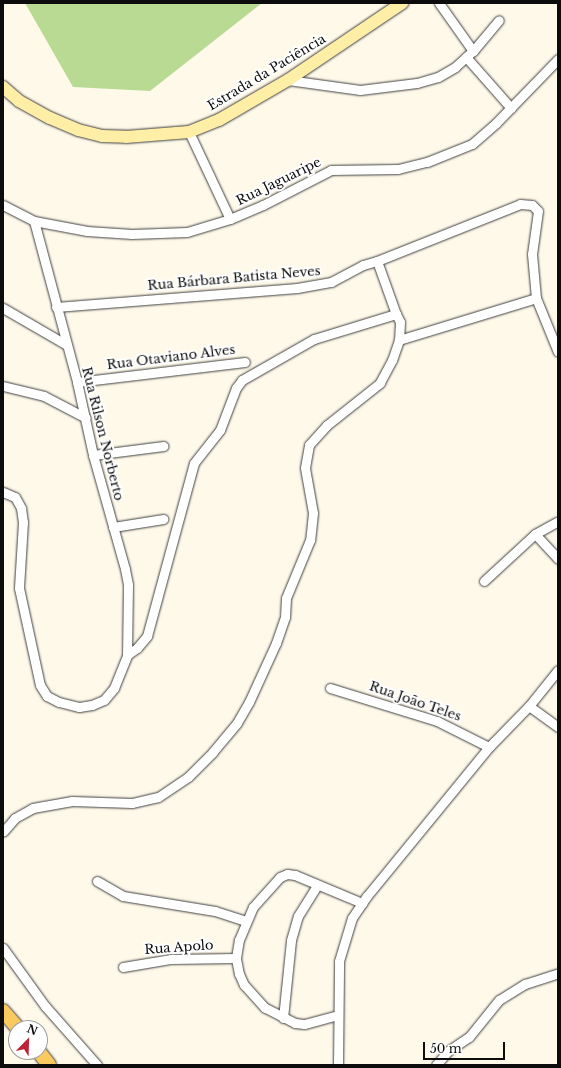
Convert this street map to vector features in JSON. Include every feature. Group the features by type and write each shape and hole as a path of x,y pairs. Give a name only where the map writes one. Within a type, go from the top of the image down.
{"main road":[{"name":"Estrada da Paciência","path":"3,87 19,101 50,118 78,130 102,136 140,137 189,132 219,120 288,80 402,3"},
{"path":"3,1010 11,1020"}],"street":[{"path":"439,3 469,54 511,108"},
{"path":"288,80 360,90 401,86 438,77 469,54 499,20"},
{"name":"Rua Jaguaripe","path":"3,205 34,222 87,231 165,234 187,232 230,219 332,170 398,168 454,152 472,144 511,108 558,59"},
{"path":"189,132 230,219"},
{"name":"Rua Bárbara Batista Neves","path":"56,307 304,286 332,282 363,265 377,261 426,239 520,204 527,203 538,211 532,254 536,298"},
{"name":"Rua Rilson Norberto","path":"34,222 65,344 77,382 93,455 128,585 127,655"},
{"path":"3,832 15,818 33,808 78,801 132,803 158,798 188,777 213,752 237,723 252,696 276,642 285,617 286,598 310,540 313,513 305,468 309,445 327,425 380,383 392,360 399,340 400,326 377,261"},
{"path":"399,340 536,298 558,352"},
{"path":"3,308 65,344"},
{"path":"3,492 15,497 21,508 23,522 19,588 40,685 47,696 79,707 104,700 114,688 127,655 138,648 146,636 194,463 220,430 236,388 242,380 314,339 396,314"},
{"name":"Rua Otaviano Alves","path":"77,382 245,362"},
{"path":"3,386 44,396 86,418"},
{"path":"93,455 163,446"},
{"path":"113,527 164,519"},
{"path":"484,581 535,534 558,521"},
{"path":"535,534 558,558"},
{"path":"338,1065 338,1015 341,948 362,903 488,747 529,706 558,670"},
{"name":"Rua João Teles","path":"330,688 437,721 488,747"},
{"path":"529,706 558,727"},
{"path":"338,1015 304,1024 282,1018 265,1008 244,985 239,974 236,958 245,921 253,907 280,877 292,874 362,903"},
{"path":"97,881 123,896 215,911 245,921"},
{"path":"282,1018 290,940 298,916 318,885"},
{"path":"3,948 45,1006 97,1065"},
{"name":"Rua Apolo","path":"123,967 171,959 236,958"},
{"path":"436,1065 448,1051 469,1037 499,1000 525,984 558,973"}],"green space":[{"path":"25,3 262,3 150,91 73,87"}]}
